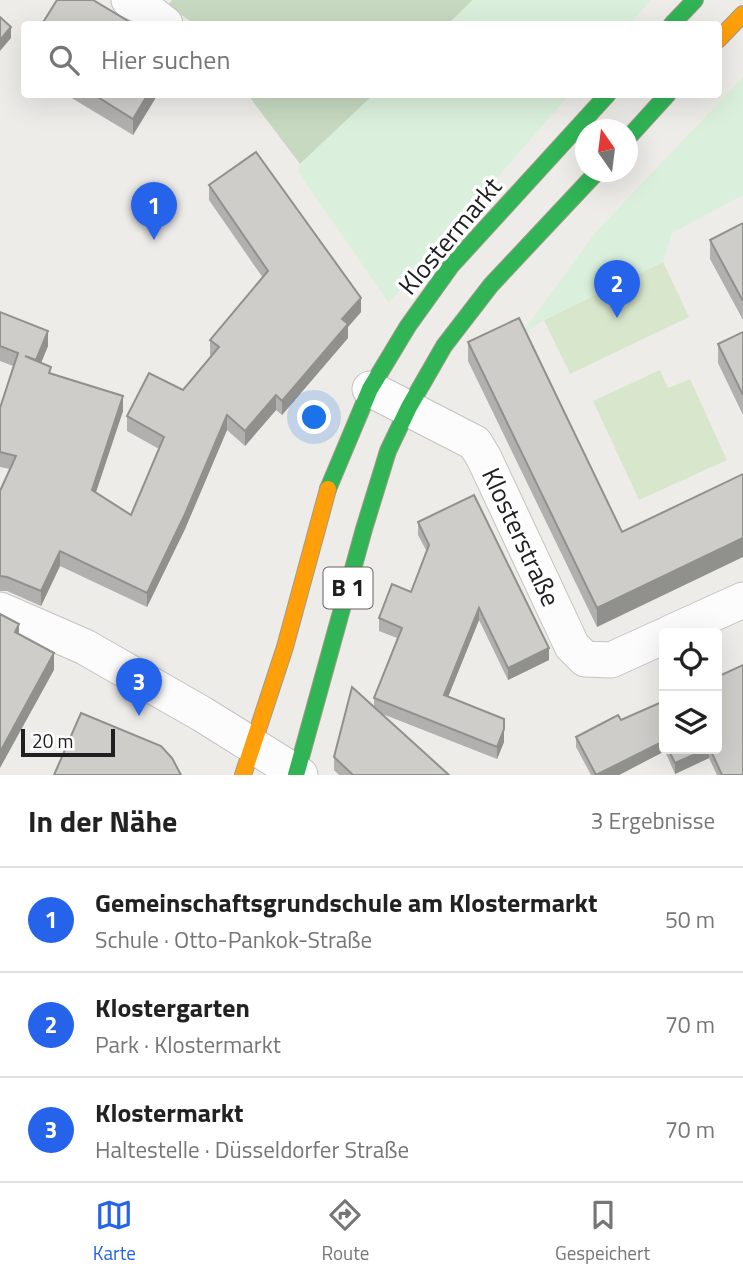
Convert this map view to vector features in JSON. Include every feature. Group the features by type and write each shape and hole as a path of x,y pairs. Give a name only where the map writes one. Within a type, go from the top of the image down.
{"main road":[{"path":"676,21 695,0"},
{"path":"722,37 743,14"},
{"name":"Klostermarkt","path":"248,761 285,647 327,493 370,389 408,326 452,266 604,98"},
{"path":"638,127 664,98"},
{"name":"B 1","path":"297,774 364,529 388,451 409,407 444,346 491,285 588,182"}],"street":[{"path":"129,0 161,21"},
{"name":"Klosterstraße","path":"370,389 475,443 572,646 584,659 611,660 659,638"},
{"path":"681,628 743,600"},
{"path":"0,610 85,647 202,714 248,761 297,774"}],"green space":[{"path":"172,0 473,0 451,21 190,21 168,5"},
{"path":"473,0 651,0 633,21 451,21"},
{"path":"743,77 743,195 672,233 663,262 544,320 519,337 595,233"},
{"path":"250,98 371,98 300,164"},
{"path":"370,98 566,98 389,303 298,172 300,164"},
{"path":"663,262 689,317 570,374 544,320"},
{"path":"660,370 668,388 690,379 727,460 639,500 593,401"}],"building":[{"path":"57,0 93,0 128,21 44,21"},
{"path":"0,17 11,27 0,40"},
{"path":"99,98 146,98 133,119"},
{"path":"256,152 361,298 342,319 348,324 282,401 276,395 245,431 227,415 185,514 147,593 60,551 41,591 0,576 0,491 16,456 0,452 0,408 18,353 0,346 0,312 48,331 36,360 25,356 51,367 49,373 123,396 92,490 131,515 164,437 127,416 149,373 183,390 219,347 210,340 268,271 209,185"},
{"path":"743,223 743,301 710,240"},
{"path":"519,318 622,532 743,474 743,538 597,608 468,342"},
{"path":"743,332 743,395 718,344"},
{"path":"474,495 549,648 508,668 479,608 444,695 504,719 504,729 497,747 374,698 402,628 379,618 392,584 411,592 429,545 418,522"},
{"path":"0,614 19,624 15,632 54,653 0,752"},
{"path":"743,665 743,775 722,775 712,754 722,754 722,675"},
{"path":"352,687 449,775 353,775 334,757"},
{"path":"659,703 659,744 596,775 576,737 618,715 621,720"},
{"path":"81,713 161,746 172,758 181,775 54,775"},
{"path":"670,754 696,754 675,763"}],"traffic: fast":[{"path":"675,21 695,0"},
{"path":"328,489 370,389 408,326 451,266 604,98"},
{"path":"638,127 664,98"},
{"path":"296,775 364,529 388,451 409,407 444,346 491,285 588,182"}],"traffic: slow":[{"path":"722,36 743,14"},
{"path":"243,775 285,647 328,489"}],"place":[{"name":"Gemeinschaftsgrundschule am Klostermarkt","path":"154,240"},
{"name":"Klostergarten","path":"617,318"},
{"name":"Klostermarkt","path":"139,716"}]}
